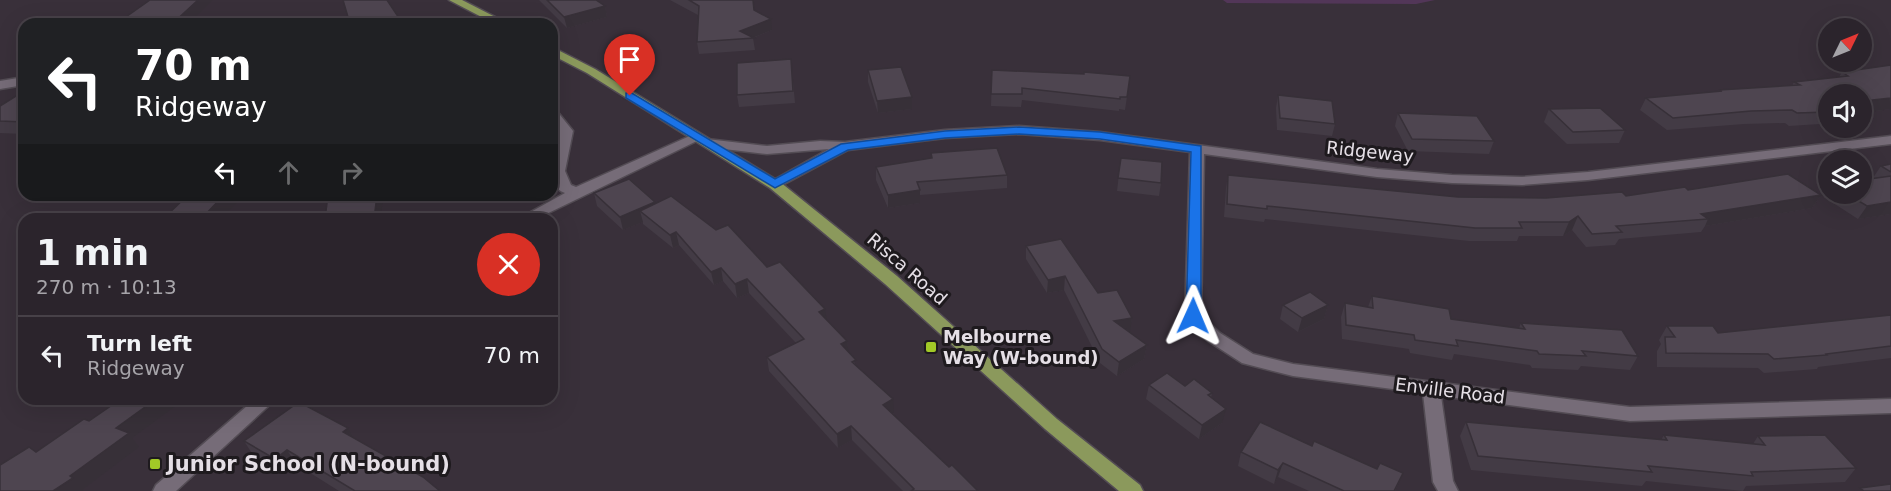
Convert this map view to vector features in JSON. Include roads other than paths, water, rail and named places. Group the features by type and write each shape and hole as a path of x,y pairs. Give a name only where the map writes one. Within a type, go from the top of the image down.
{"main road":[{"path":"454,0 492,18"},
{"name":"Risca Road","path":"558,53 591,71 775,185 891,280 1051,424 1133,491"}],"street":[{"path":"0,85 18,82"},
{"path":"558,120 567,131 558,171 565,188 577,192"},
{"name":"Ridgeway","path":"702,140 766,150 820,145 845,146 945,134 1019,130 1100,136 1377,173 1452,179 1522,181 1588,176 1891,140"},
{"path":"537,213 577,192 702,140"},
{"name":"Ridgeway","path":"775,185 845,146"},
{"name":"Enville Road","path":"1197,149 1193,316 1214,337 1248,359 1293,370 1630,414 1891,406"},
{"path":"1431,389 1443,482 1448,491"},
{"path":"169,490 261,405"}],"place":[{"name":"Melbourne Way (W-bound)","path":"931,347"},
{"name":"Junior School (N-bound)","path":"155,464"}]}
